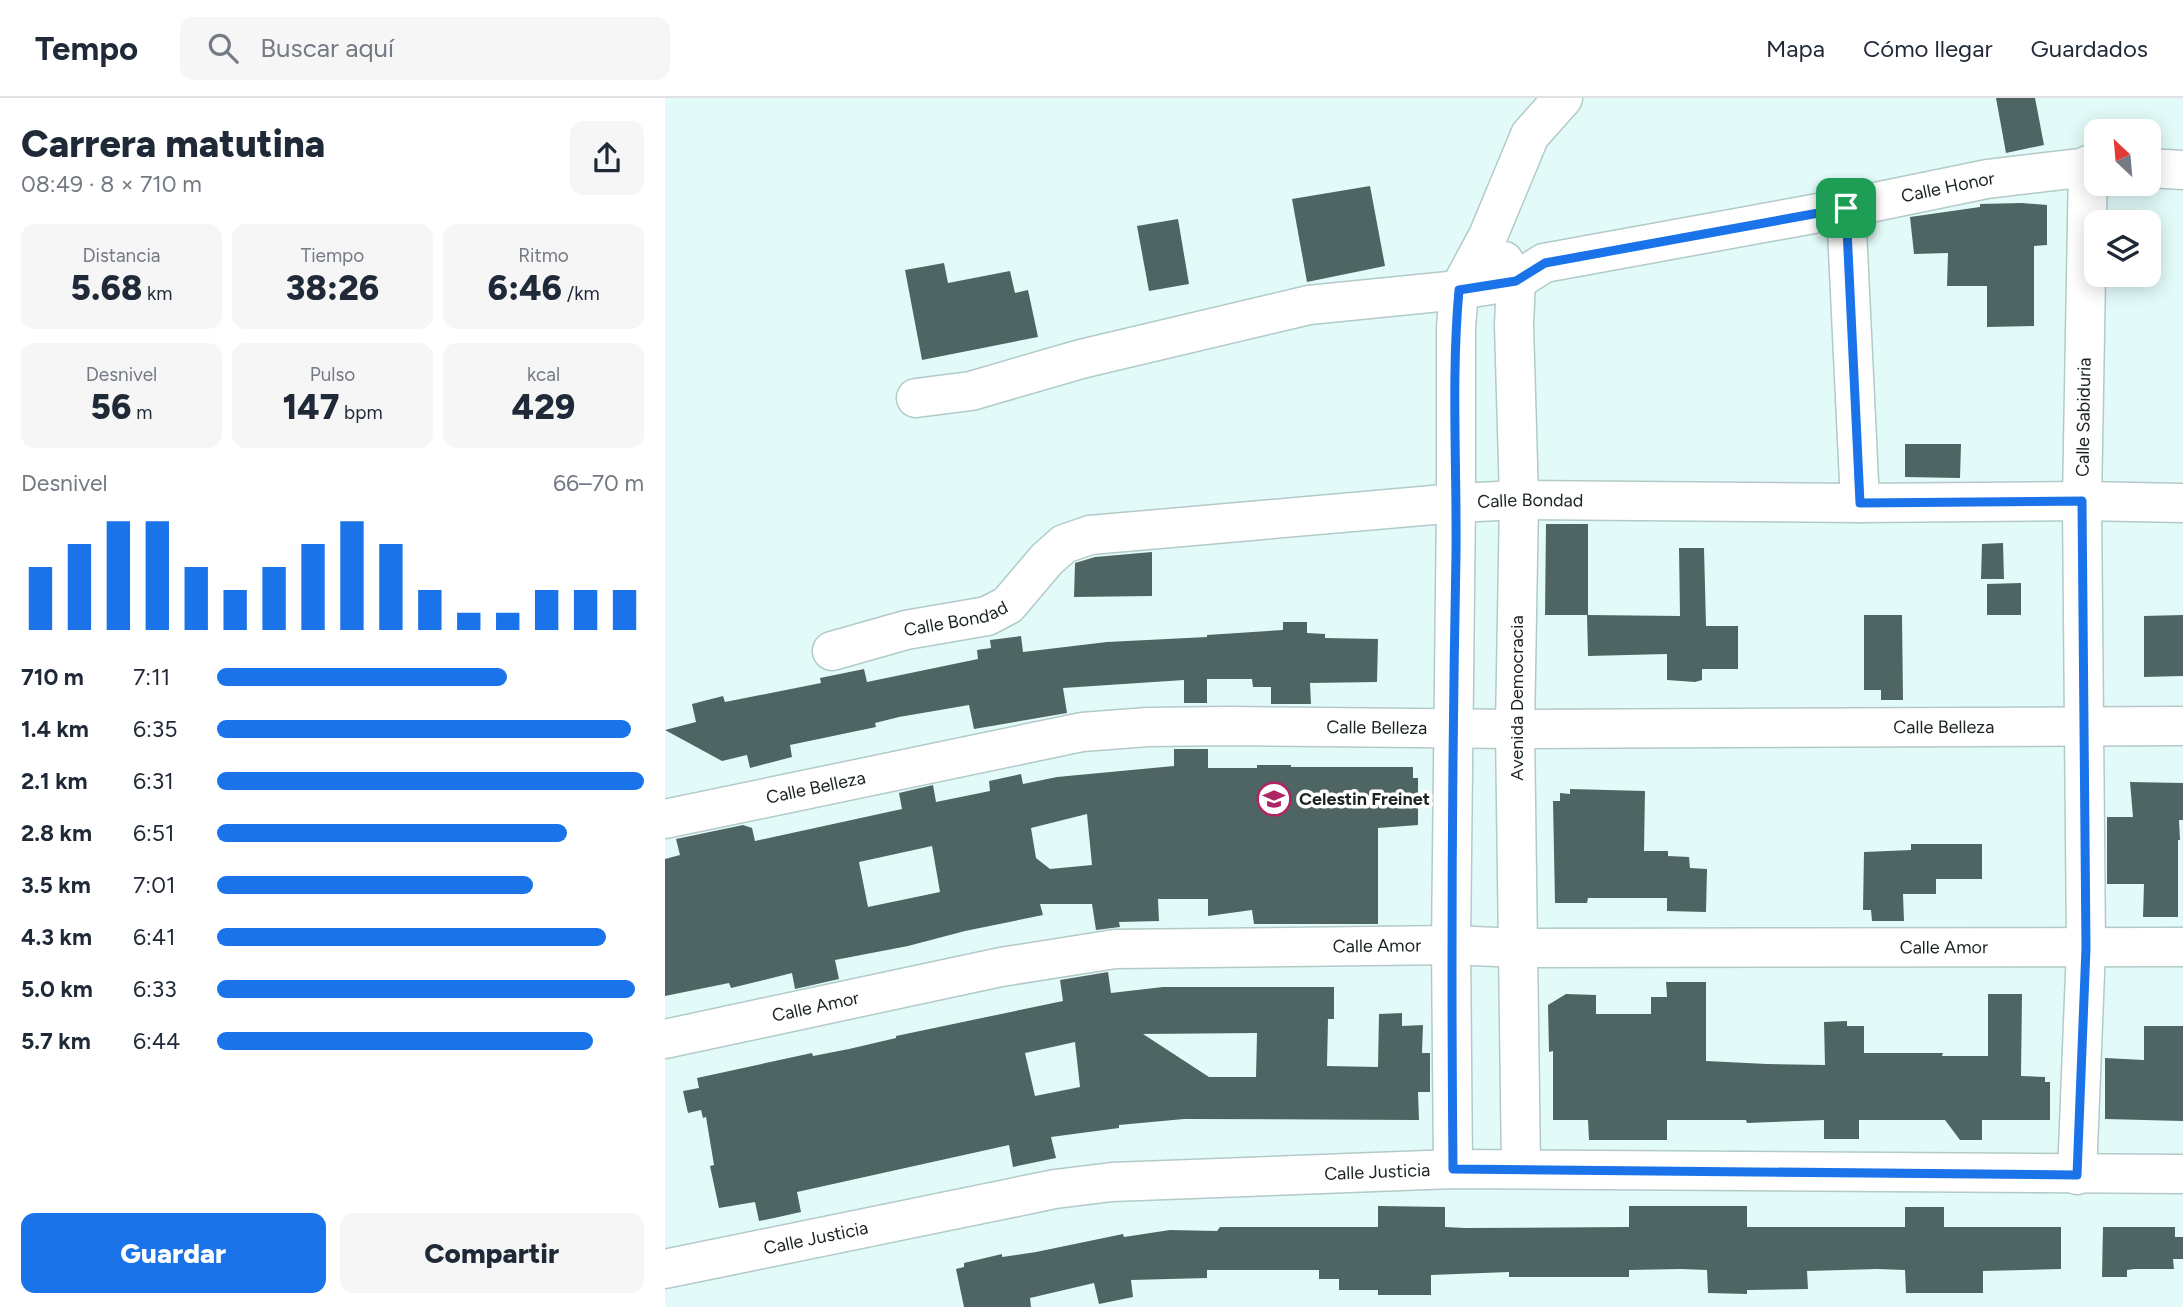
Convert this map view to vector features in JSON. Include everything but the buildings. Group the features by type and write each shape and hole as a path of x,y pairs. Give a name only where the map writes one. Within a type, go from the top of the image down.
{"street":[{"path":"1453,1169 1451,945 1456,328 1459,290 1488,236 1530,135 1563,98"},
{"name":"Calle Honor","path":"1516,281 1545,263 1846,208 1987,179 2084,166"},
{"path":"2161,169 2183,170"},
{"name":"Calle Sabiduria","path":"2077,1175 2086,948 2082,501 2091,196"},
{"path":"1846,208 1860,503"},
{"path":"916,398 971,391 1081,359 1309,305 1459,290 1516,281 1488,236"},
{"name":"Avenida Democracia","path":"1516,281 1514,325 1519,500 1515,729 1521,1169"},
{"name":"Calle Bondad","path":"832,651 906,631 987,616 1007,605 1047,559 1064,544 1090,535 1456,503 1519,500 2183,503"},
{"name":"Calle Belleza","path":"665,818 1082,732 1148,727 1515,729 2183,726"},
{"name":"Calle Amor","path":"665,1039 1001,967 1115,949 1451,945 1519,948 2183,947"},
{"name":"Calle Justicia","path":"665,1269 1055,1189 1112,1182 1453,1169 2183,1174"}],"place":[{"name":"Celestin Freinet","path":"1274,799"}],"route":[{"path":"1846,208 1860,503 2082,501 2086,948 2077,1175 1453,1169 1451,872 1456,328 1459,290 1516,281 1545,263 1846,208"}]}
